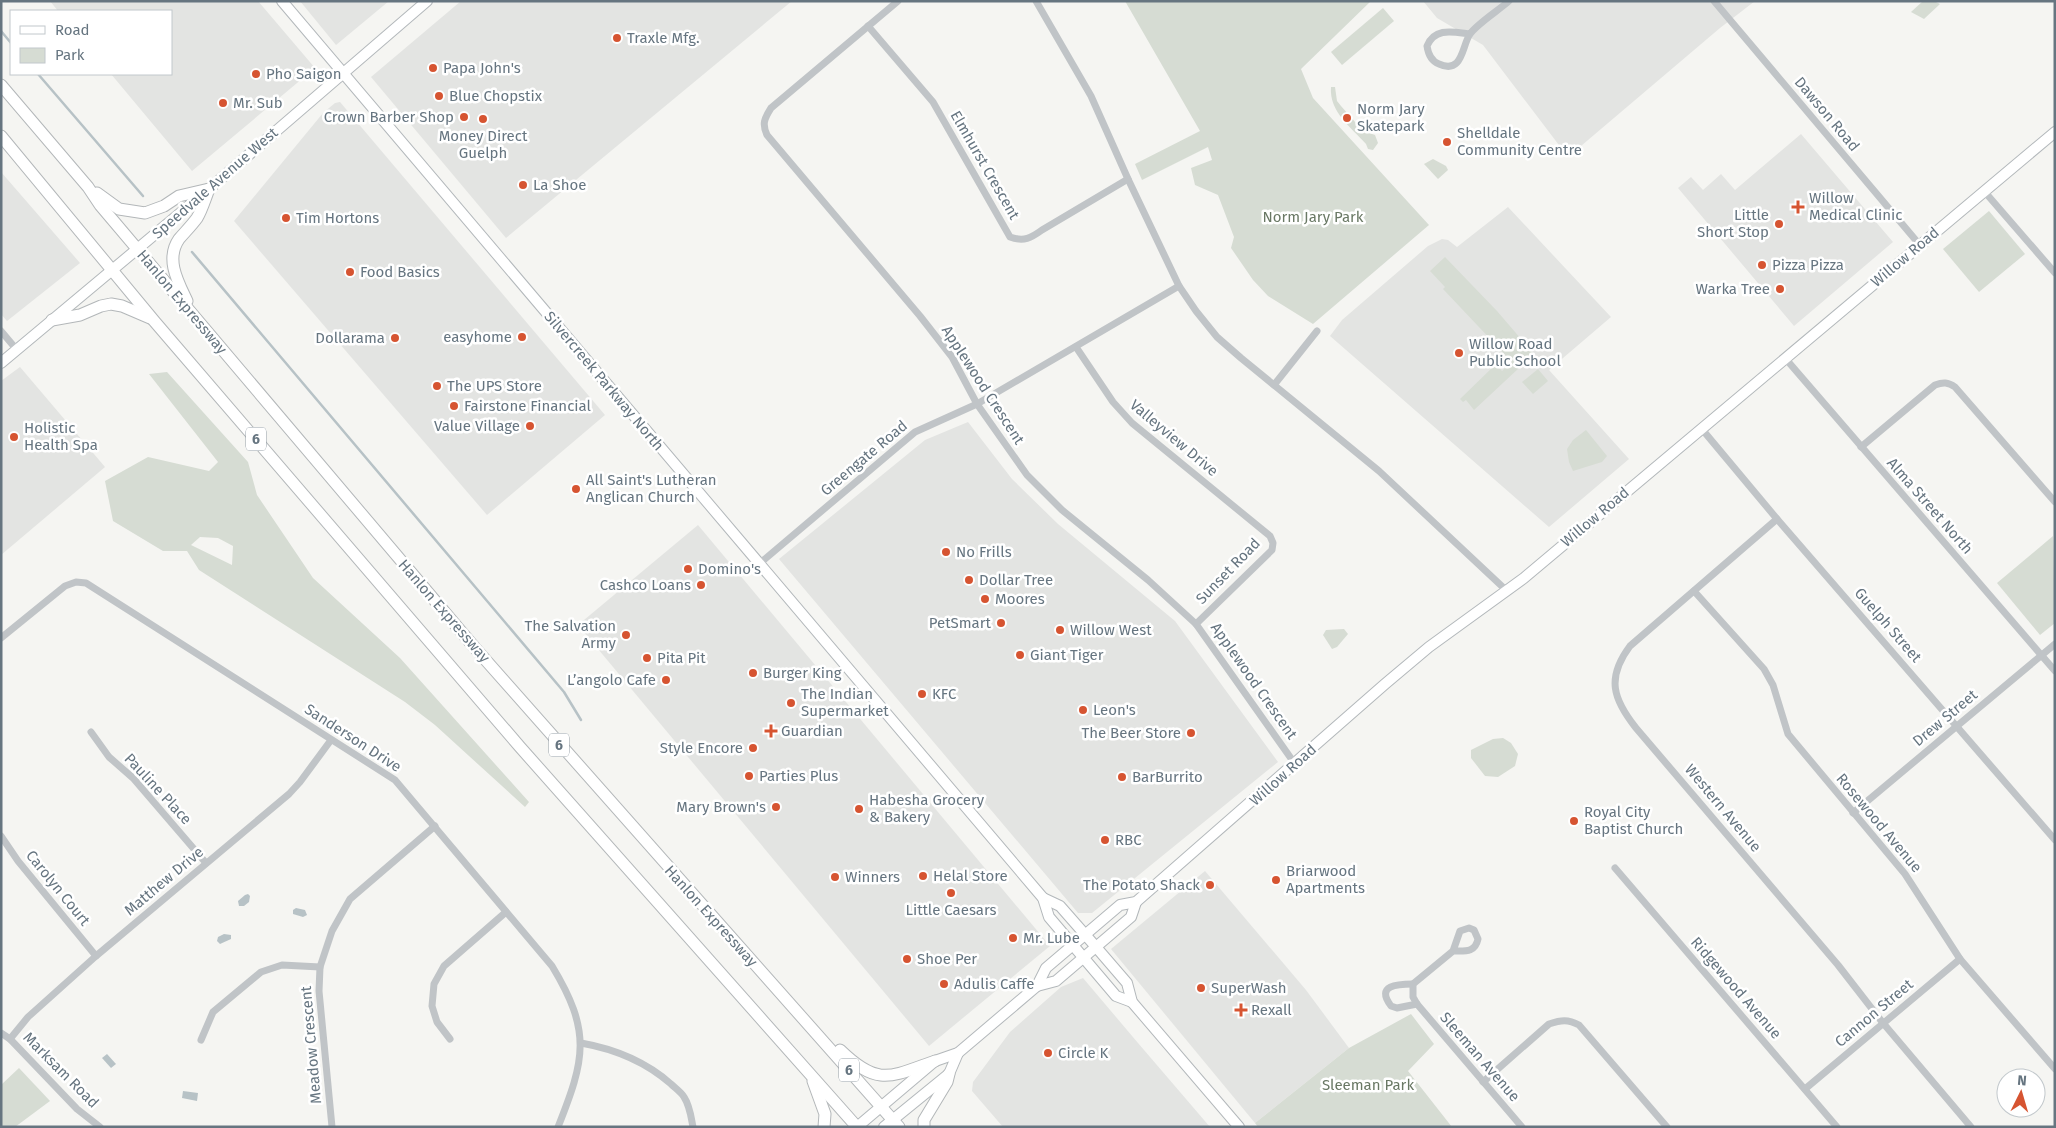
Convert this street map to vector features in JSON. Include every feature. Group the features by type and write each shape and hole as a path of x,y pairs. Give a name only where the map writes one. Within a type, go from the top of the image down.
{"highway":[{"name":"Hanlon Expressway","path":"1,85 88,186 100,205 475,648 882,1107 892,1124"},
{"name":"Hanlon Expressway","path":"1,136 155,322 520,747 857,1127"},
{"path":"88,186 119,209 145,213 164,206 179,196 209,189"},
{"path":"191,312 175,274 173,263 174,251 178,241 197,217 209,189"},
{"path":"52,320 80,315 101,306 112,304 137,312 155,322"},
{"path":"815,1033 831,1041 868,1073 886,1077 903,1074 935,1061"},
{"path":"810,1073 825,1114 824,1127"},
{"path":"924,1127 924,1120 947,1082 949,1074"}],"main road":[{"name":"Silvercreek Parkway North","path":"282,1 1043,898 1050,917 1116,996 1132,1002"},
{"name":"Speedvale Avenue West","path":"1,363 138,250 427,1"},
{"name":"Willow Road","path":"857,1127 935,1061 958,1053 1037,986 1046,968 1085,934 1120,906 1136,902 1429,647 1507,592 2055,132"},
{"name":"Silvercreek Parkway North","path":"1043,898 1060,906 1096,946 1127,983 1132,1002 1238,1127"},
{"name":"Willow Road","path":"1037,986 1056,981 1131,917 1136,902"},
{"name":"Willow Road","path":"892,1124 949,1074 958,1053"}],"street":[{"name":"Applewood Crescent","path":"898,1 771,108 764,118 763,126 767,136 920,316 952,357 977,404 1026,476 1062,510 1148,580 1196,624 1295,764"},
{"path":"1036,1 1091,96 1179,286 1196,311 1217,336 1378,471 1507,592"},
{"path":"1470,34 1450,31 1432,36 1427,46 1430,57 1439,65 1456,63 1461,59 1470,34 1509,1"},
{"name":"Dawson Road","path":"1714,1 1920,244"},
{"name":"Elmhurst Crescent","path":"868,26 933,102 1010,237 1020,240 1030,239 1128,179"},
{"path":"1984,191 2055,273"},
{"name":"Greengate Road","path":"759,564 915,432 977,404 1179,286"},
{"path":"1,331 17,350"},
{"path":"1274,385 1317,331"},
{"name":"Valleyview Drive","path":"1076,347 1113,402 1132,423 1270,536"},
{"name":"Alma Street North","path":"1784,358 2055,671"},
{"path":"1861,447 1935,385 1942,382 1949,383 1955,387 2055,503"},
{"name":"Guelph Street","path":"1701,428 1777,520 2055,840"},
{"name":"Western Avenue","path":"1777,520 1630,646 1622,656 1615,676 1616,698 1622,710 1636,728 1838,964 1883,1023 1971,1127"},
{"name":"Sunset Road","path":"1196,624 1272,550 1273,543 1270,536"},
{"name":"Sanderson Drive","path":"1,638 65,586 76,582 86,584 395,780 552,966 563,984 576,1012 581,1043 575,1083 558,1127"},
{"name":"Rosewood Avenue","path":"1694,591 1764,669 1776,693 1788,734 1905,874 1960,959 2055,1070"},
{"name":"Drew Street","path":"1853,813 2055,644"},
{"name":"Pauline Place","path":"91,732 109,756 133,778 206,863"},
{"name":"Matthew Drive","path":"10,1039 28,1017 96,956 289,794 331,740"},
{"name":"Meadow Crescent","path":"332,1127 319,991 320,967 332,931 350,899 435,826"},
{"name":"Carolyn Court","path":"1,836 18,861 96,956"},
{"name":"Ridgewood Avenue","path":"1615,868 1837,1127"},
{"path":"450,1039 437,1022 432,1006 434,984 444,966 506,912"},
{"path":"1417,1004 1397,1008 1390,1006 1386,990 1396,984 1413,984 1453,951"},
{"name":"Cannon Street","path":"1805,1089 1960,959"},
{"path":"201,1040 213,1012 261,972 282,965 320,967"},
{"name":"Sleeman Avenue","path":"1413,984 1413,998 1417,1004 1522,1127"},
{"path":"1483,1082 1550,1024 1560,1020 1570,1020 1579,1025 1667,1127"},
{"name":"Marksam Road","path":"1,1033 10,1039 77,1109 100,1127"},
{"path":"581,1043 603,1047 633,1058 661,1075 683,1095 689,1106 693,1127"}],"shaded area":[{"path":"50,1 258,1 315,68 192,171 112,75 172,75 172,10 57,10"},
{"path":"300,1 389,1 336,45"},
{"path":"461,1 792,1 506,238 371,77"},
{"path":"1423,1 1755,1 1720,28 1568,157 1483,45 1437,18"},
{"path":"340,102 605,415 487,515 234,221 323,113 335,103"},
{"path":"1801,134 1893,242 1794,326 1678,188 1691,177 1703,190 1721,174 1735,190"},
{"path":"1,172 80,263 7,321 1,314"},
{"name":"Willow Road Public School","path":"1508,207 1611,317 1549,370 1629,459 1549,527 1330,336 1342,320 1428,246 1442,239 1448,240 1457,247"},
{"path":"20,367 105,467 1,555 1,381"},
{"path":"968,422 1012,479 1058,524 1175,621 1278,762 1092,913 1078,913 779,559 925,440"},
{"path":"698,525 1050,946 929,1046 578,625"},
{"path":"1205,871 1306,990 1349,1048 1255,1123 1111,949"},
{"path":"248,894 250,896 249,902 244,906 239,906 238,901"},
{"path":"296,908 305,910 307,915 303,917 293,914 293,910"},
{"path":"224,934 231,935 231,939 220,944 217,941 218,937"},
{"path":"1083,978 1210,1127 1003,1127 972,1091 973,1082 1010,1032 1061,987"},
{"path":"107,1054 116,1064 111,1068 102,1058"},
{"path":"183,1091 198,1093 197,1101 182,1098"}],"green space":[{"name":"Norm Jary Park","path":"1125,1 1371,1 1301,69 1313,98 1429,225 1313,324 1268,296 1253,280 1231,248 1234,237 1218,195 1195,185 1191,168 1212,160 1208,147 1142,180 1135,164 1200,131"},
{"path":"1923,1 1934,1 1940,4 1924,19 1911,12"},
{"path":"1383,8 1394,21 1342,65 1331,52"},
{"name":"Norm Jary Skatepark","path":"1331,87 1335,87 1337,101 1363,131 1375,135 1378,143 1373,150 1368,149 1366,144 1337,112 1331,96"},
{"path":"1433,159 1446,166 1448,170 1438,179 1424,164"},
{"path":"1989,211 2025,254 1979,292 1943,249"},
{"path":"1445,257 1497,311 1534,354 1474,410 1466,400 1463,402 1460,399 1496,364 1502,371 1512,362 1443,289 1445,287 1430,271"},
{"path":"1538,369 1548,381 1533,394 1522,382"},
{"path":"167,372 248,462 257,495 313,578 400,658 529,802 525,807 435,725 405,702 199,570 187,551 163,551 113,521 105,481 148,457 209,471 218,462 149,374","holes":["200,537 218,538 233,546 232,565 191,545"]},
{"path":"1586,430 1607,456 1602,462 1573,471 1567,449 1573,440"},
{"path":"2053,536 2055,623 2040,635 1997,583"},
{"path":"1344,629 1348,634 1337,647 1332,649 1323,635 1326,630"},
{"path":"1503,738 1511,743 1518,754 1515,766 1498,777 1485,776 1471,758 1471,750 1493,739"},
{"name":"Sleeman Park","path":"1411,1014 1434,1044 1408,1071 1452,1127 1258,1127 1255,1123 1349,1048"},
{"path":"19,1068 50,1101 15,1127 1,1127 1,1085"}],"waterway":[{"path":"1,31 10,42"},
{"path":"39,75 143,196"},
{"path":"192,252 564,692 581,720"}],"place":[{"name":"Traxle Mfg.","path":"617,38"},
{"name":"Papa John's","path":"433,68"},
{"name":"Pho Saigon","path":"256,74"},
{"name":"Blue Chopstix","path":"439,96"},
{"name":"Mr. Sub","path":"223,103"},
{"name":"Crown Barber Shop","path":"464,117"},
{"name":"Norm Jary Skatepark","path":"1347,118"},
{"name":"Money Direct Guelph","path":"483,119"},
{"name":"Shelldale Community Centre","path":"1447,142"},
{"name":"La Shoe","path":"523,185"},
{"name":"Willow Medical Clinic","path":"1798,207"},
{"name":"Tim Hortons","path":"286,218"},
{"name":"Little Short Stop","path":"1779,224"},
{"name":"Pizza Pizza","path":"1762,265"},
{"name":"Food Basics","path":"350,272"},
{"name":"Warka Tree","path":"1780,289"},
{"name":"easyhome","path":"522,337"},
{"name":"Dollarama","path":"395,338"},
{"name":"Willow Road Public School","path":"1459,353"},
{"name":"The UPS Store","path":"437,386"},
{"name":"Fairstone Financial","path":"454,406"},
{"name":"Value Village","path":"530,426"},
{"name":"Holistic Health Spa","path":"14,437"},
{"name":"All Saint's Lutheran Anglican Church","path":"576,489"},
{"name":"No Frills","path":"946,552"},
{"name":"Domino's","path":"688,569"},
{"name":"Dollar Tree","path":"969,580"},
{"name":"Cashco Loans","path":"701,585"},
{"name":"Moores","path":"985,599"},
{"name":"PetSmart","path":"1001,623"},
{"name":"Willow West","path":"1060,630"},
{"name":"The Salvation Army","path":"626,635"},
{"name":"Giant Tiger","path":"1020,655"},
{"name":"Pita Pit","path":"647,658"},
{"name":"Burger King","path":"753,673"},
{"name":"L’angolo Cafe","path":"666,680"},
{"name":"KFC","path":"922,694"},
{"name":"The Indian Supermarket","path":"791,703"},
{"name":"Leon's","path":"1083,710"},
{"name":"Guardian","path":"771,731"},
{"name":"The Beer Store","path":"1191,733"},
{"name":"Style Encore","path":"753,748"},
{"name":"Parties Plus","path":"749,776"},
{"name":"BarBurrito","path":"1122,777"},
{"name":"Mary Brown's","path":"776,807"},
{"name":"Habesha Grocery & Bakery","path":"859,809"},
{"name":"Royal City Baptist Church","path":"1574,821"},
{"name":"RBC","path":"1105,840"},
{"name":"Helal Store","path":"923,876"},
{"name":"Winners","path":"835,877"},
{"name":"Briarwood Apartments","path":"1276,880"},
{"name":"The Potato Shack","path":"1210,885"},
{"name":"Little Caesars","path":"951,893"},
{"name":"Mr. Lube","path":"1013,938"},
{"name":"Shoe Per","path":"907,959"},
{"name":"Adulis Caffe","path":"944,984"},
{"name":"SuperWash","path":"1201,988"},
{"name":"Rexall","path":"1241,1010"},
{"name":"Circle K","path":"1048,1053"}]}
